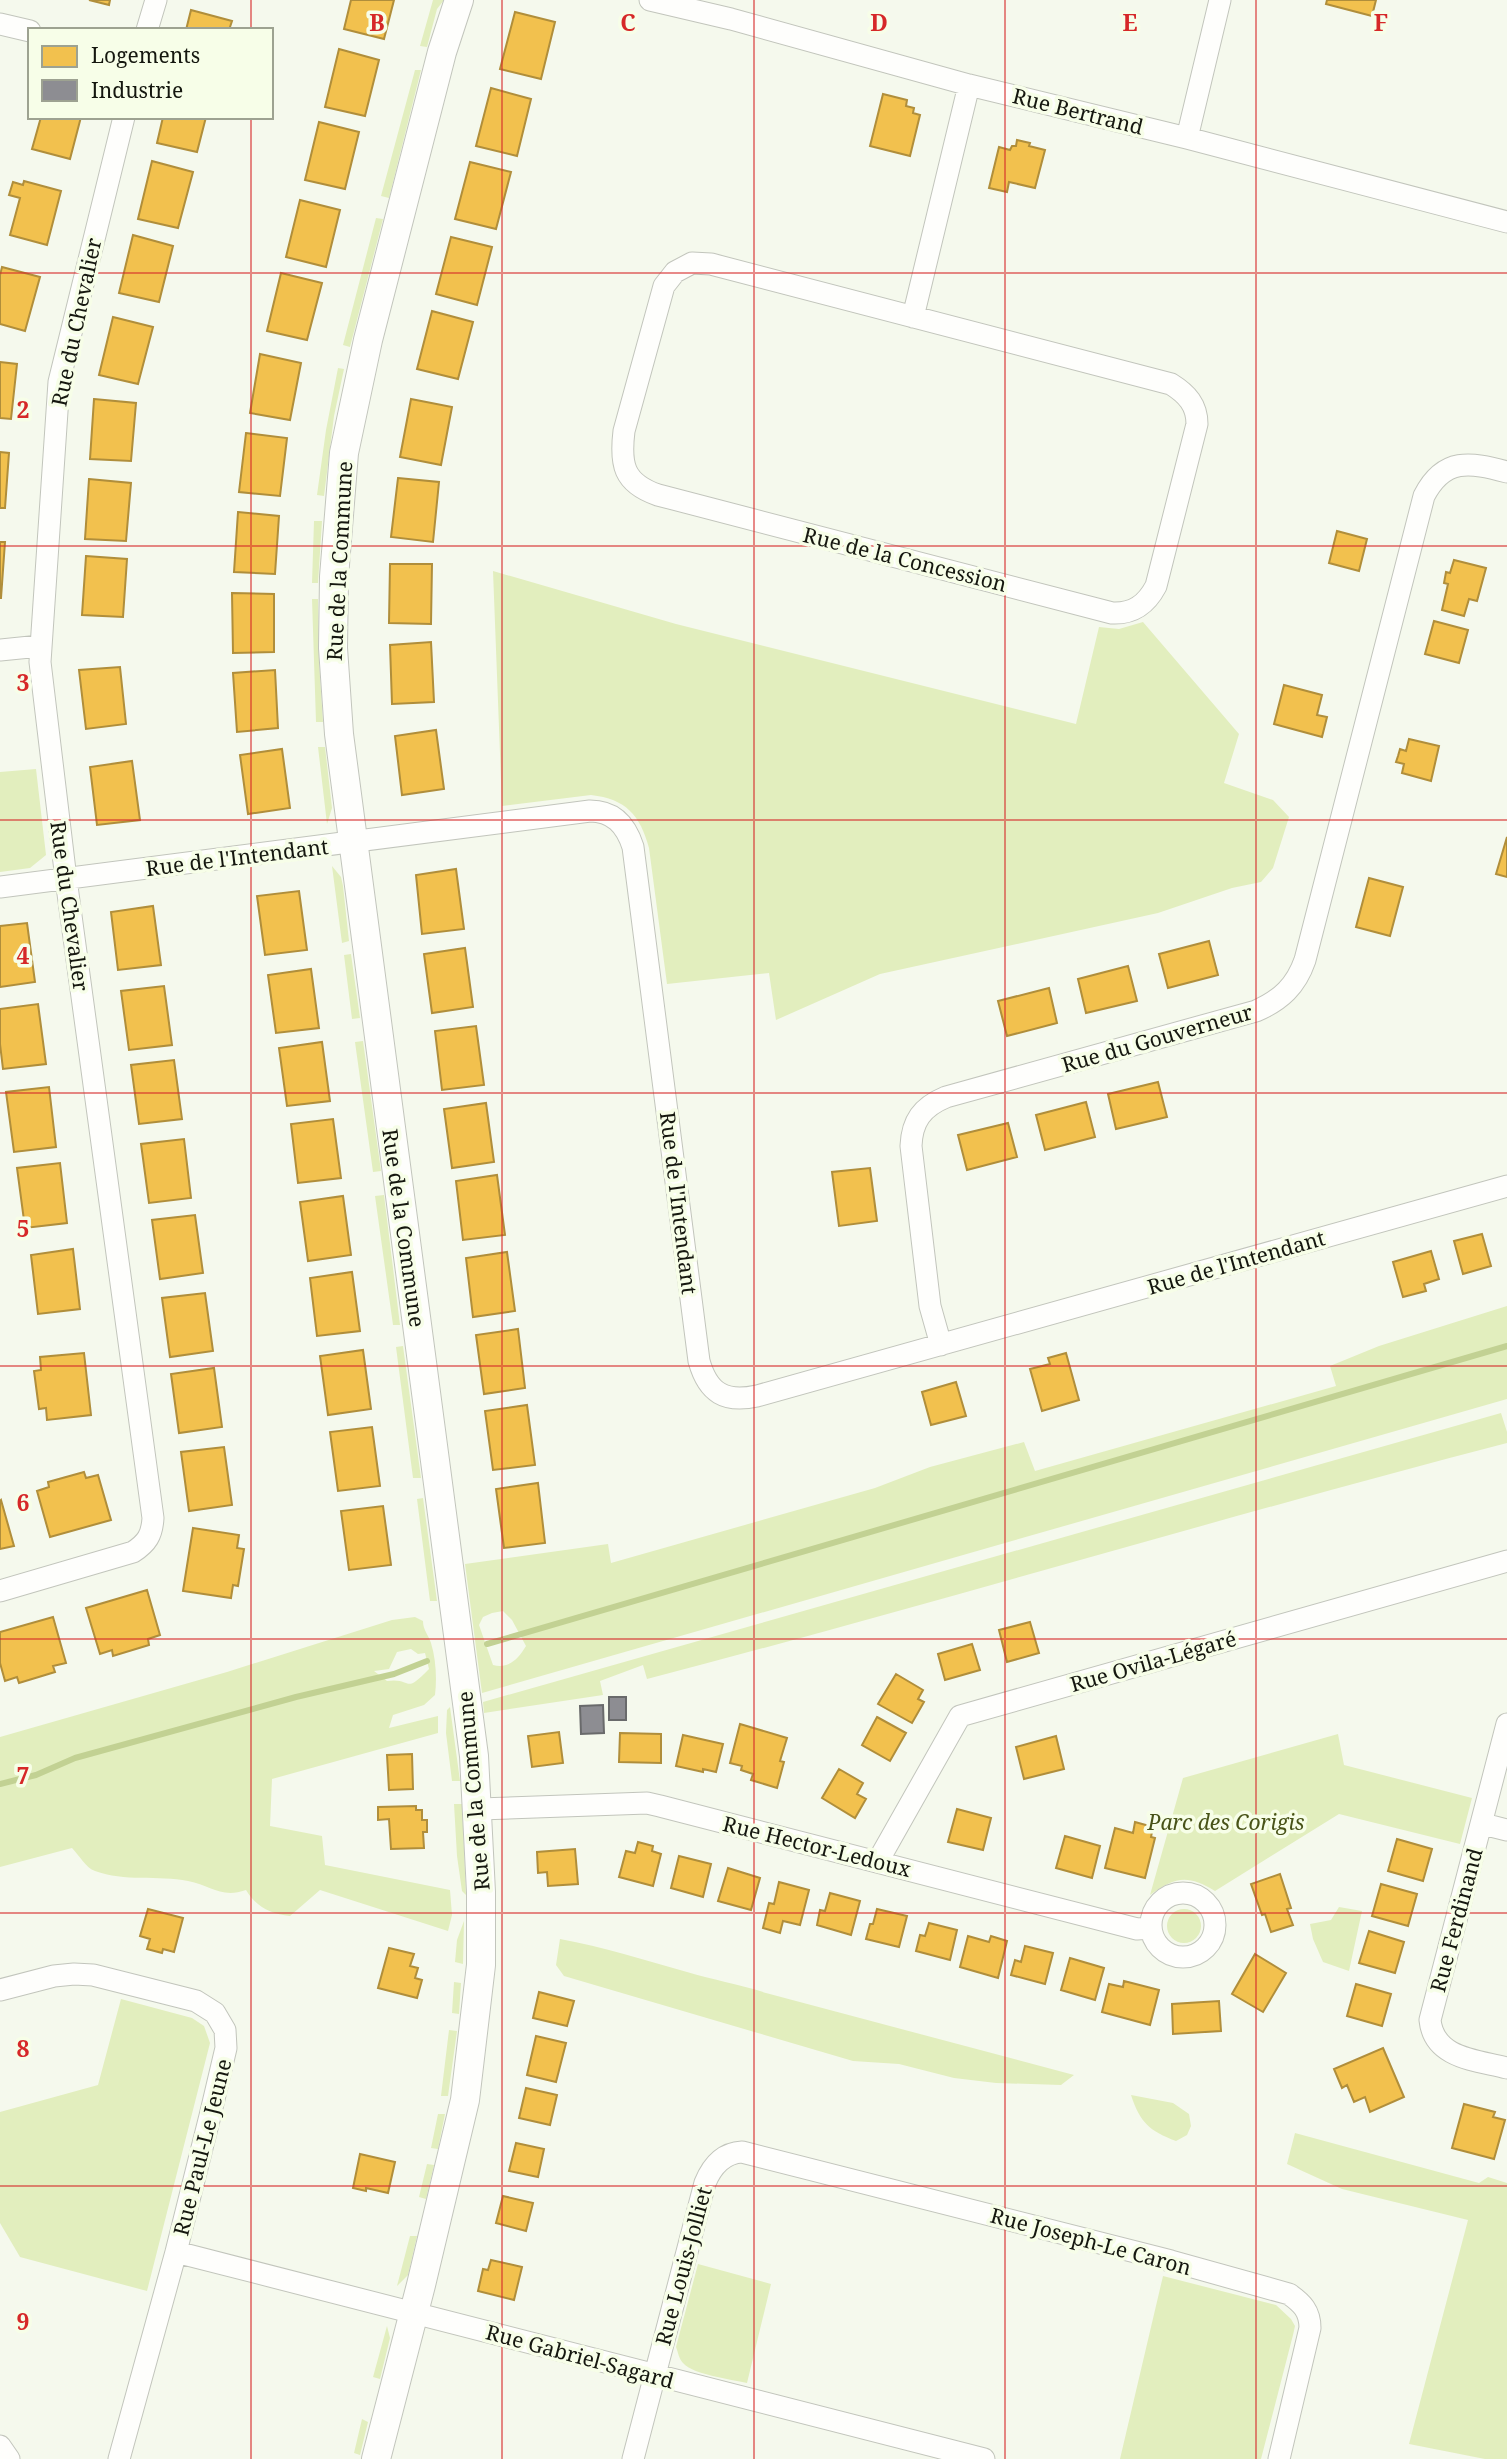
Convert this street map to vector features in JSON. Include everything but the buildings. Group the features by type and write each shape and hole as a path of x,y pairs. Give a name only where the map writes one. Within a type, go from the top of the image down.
{"street":[{"path":"148,28 156,0"},
{"name":"Rue de la Commune","path":"376,2459 465,2100 481,1965 479,1809 339,734 333,648 334,577 344,453 371,327 442,52 459,0"},
{"name":"Rue Bertrand","path":"650,0 733,10 969,85 1187,138 1507,222"},
{"path":"1187,138 1220,0"},
{"path":"0,24 28,31"},
{"path":"913,317 969,85"},
{"name":"Rue du Chevalier","path":"0,1591 133,1552 148,1540 152,1531 153,1518 40,679 58,382 124,119"},
{"name":"Rue de la Concession","path":"692,264 711,264 913,317 1171,384 1193,403 1197,417 1195,435 1156,586 1139,607 1131,612 1112,612 658,495 637,485 625,470 621,452 634,393 664,286 670,276 681,268 692,264"},
{"name":"Rue du Gouverneur","path":"941,1345 930,1306 911,1146 918,1116 926,1107 946,1097 1256,1011 1284,996 1299,977 1305,960 1424,496 1437,476 1452,467 1472,464 1507,472"},
{"path":"0,650 40,646"},
{"name":"Rue de l'Intendant","path":"0,887 590,811 609,814 617,819 630,837 633,847 703,1375 716,1391 724,1396 744,1399 1507,1186"},
{"name":"Rue Ovila-Légaré","path":"878,1861 955,1724 965,1714 1507,1562"},
{"name":"Rue Ferdinand","path":"1507,1724 1483,1824 1430,2015 1430,2025 1437,2042 1450,2053 1507,2068"},
{"name":"Rue Hector-Ledoux","path":"479,1809 647,1803 1137,1929 1151,1928"},
{"path":"1483,1824 1507,1830"},
{"name":"Rue Paul-Le Jeune","path":"0,1990 54,1976 87,1975 196,2001 218,2016 225,2030 226,2048 176,2252 120,2459"},
{"name":"Rue Joseph-Le Caron","path":"721,2159 735,2152 752,2153 1289,2294 1308,2312 1310,2328 1279,2459"},
{"name":"Rue Louis-Jolliet","path":"633,2459 705,2183 721,2159"},
{"name":"Rue Gabriel-Sagard","path":"176,2252 984,2459"},
{"path":"0,2446 9,2459"}],"green space":[{"path":"433,0 444,0 437,9 427,47 420,46"},
{"path":"415,70 421,70 389,198 381,196"},
{"path":"376,218 383,219 350,347 343,345"},
{"path":"338,368 344,369 334,416 324,496 317,495"},
{"path":"314,521 322,521 318,583 312,583"},
{"path":"493,571 676,624 1076,724 1099,627 1119,629 1143,622 1239,734 1224,783 1273,800 1289,817 1273,868 1261,882 1232,888 1158,913 880,974 776,1020 769,973 667,984 649,848 641,826 630,811 614,800 591,795 502,806"},
{"path":"312,599 318,599 323,722 316,722"},
{"path":"318,747 325,747 332,808 327,824"},
{"path":"36,769 46,855 30,868 0,872 0,772"},
{"path":"332,866 341,877 343,886 349,941 342,943"},
{"path":"351,954 360,1018 352,1019 344,955"},
{"path":"363,1041 381,1171 373,1172 355,1042"},
{"path":"384,1195 400,1325 393,1325 375,1196"},
{"path":"1507,1306 1507,1399 482,1693 465,1564 608,1544 611,1563 875,1488 930,1467 1024,1442 1035,1471 1336,1386 1330,1366 1379,1346","holes":["503,1611 512,1620 526,1646 512,1662 504,1666 493,1665 479,1625 483,1617"]},
{"path":"403,1346 421,1478 413,1478 396,1347"},
{"path":"1501,1413 1507,1432 1507,1443 647,1679 643,1665 600,1681 603,1695 484,1713 483,1702"},
{"path":"423,1498 437,1601 430,1601 417,1499"},
{"path":"415,1617 423,1621 433,1649 436,1682 435,1695 424,1705 393,1715 389,1728 438,1716 438,1733 272,1779 270,1826 322,1836 325,1865 450,1890 452,1915 448,1931 320,1890 290,1916 283,1915 259,1905 246,1890 230,1893 188,1881 118,1876 95,1871 72,1848 0,1867 0,1737 227,1672 392,1620","holes":["411,1649 418,1654 425,1653 429,1669 411,1684 387,1681 374,1671 389,1669 397,1652"]},
{"path":"450,1707 460,1781 452,1781 446,1733 447,1710"},
{"name":"Parc des Corigis","path":"1338,1734 1344,1765 1472,1798 1460,1844 1339,1814 1215,1891 1197,1882 1181,1880 1167,1884 1150,1895 1183,1778"},
{"path":"454,1804 462,1804 466,1895 462,1891 457,1856"},
{"path":"1339,1907 1362,1911 1349,1971 1323,1962 1310,1924 1331,1920"},
{"path":"1184,1909 1196,1914 1201,1926 1196,1938 1184,1943 1172,1938 1167,1926 1172,1914"},
{"path":"464,1921 463,1964 455,1962 457,1940"},
{"path":"560,1939 1074,2075 1061,2085 996,2083 954,2078 899,2064 853,2061 564,1976 556,1965"},
{"path":"454,1982 461,1983 459,2014 452,2013"},
{"path":"121,1999 192,2018 204,2026 210,2043 147,2291 20,2257 0,2223 0,2112 98,2085"},
{"path":"449,2030 457,2031 448,2096 441,2096"},
{"path":"1131,2095 1173,2103 1189,2114 1191,2126 1187,2135 1176,2141 1159,2134 1142,2119"},
{"path":"438,2114 445,2114 438,2149 431,2148"},
{"path":"1295,2133 1479,2183 1488,2177 1507,2183 1507,2459 1485,2459 1409,2444 1468,2220 1342,2189 1287,2164"},
{"path":"427,2164 434,2165 426,2199 419,2197"},
{"path":"410,2236 417,2236 408,2275 397,2286"},
{"path":"698,2264 771,2284 747,2383 695,2371 683,2363 680,2357 676,2347"},
{"path":"1163,2276 1276,2305 1295,2326 1261,2459 1120,2459"},
{"path":"387,2326 390,2338 380,2379 373,2377"},
{"path":"362,2419 368,2422 360,2455 354,2453"}],"waterway":[{"path":"487,1644 1507,1346"},
{"path":"0,1784 36,1775 75,1758 296,1697 394,1674 427,1661"}]}
